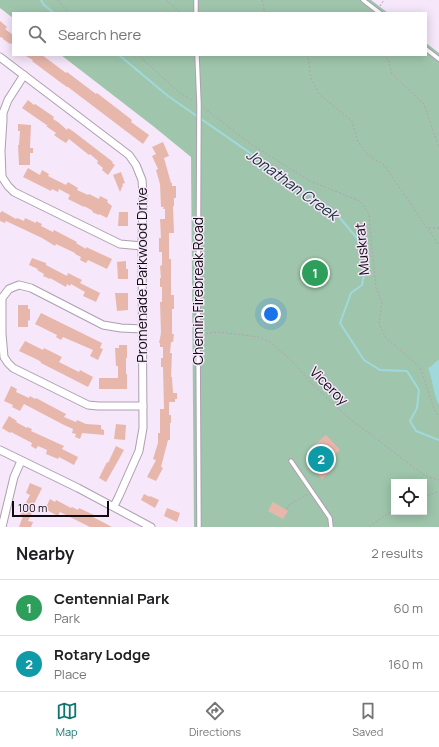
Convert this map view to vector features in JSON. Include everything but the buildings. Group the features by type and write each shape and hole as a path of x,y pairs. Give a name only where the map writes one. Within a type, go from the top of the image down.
{"street":[{"name":"Promenade Parkwood Drive","path":"0,57 129,155 136,165 142,180 144,195 142,246 143,428 139,452 114,506"},
{"path":"24,75 8,100 3,112 1,151 2,177 8,186 14,192 120,244 142,246"},
{"path":"142,329 121,328 103,324 25,286 19,285 9,289 2,298 2,334 4,357 13,368 88,405 143,406"},
{"path":"0,450 114,506 151,527"},
{"path":"2,527 14,477 21,461"}],"lane":[{"path":"196,0 196,12"},
{"path":"363,0 378,12"},
{"path":"427,50 439,59"},
{"name":"Chemin Firebreak Road","path":"197,56 199,104 199,527"},
{"path":"291,460 330,518 331,527"}],"path":[{"path":"58,0 69,12"},
{"path":"166,0 180,12"},
{"path":"262,0 265,12"},
{"path":"378,12 384,0"},
{"name":"Muskrat","path":"139,56 180,93 199,104 251,144 310,182 360,201 369,214 376,288 382,302 379,324 386,338 420,367 434,409 439,417"},
{"path":"307,56 311,78 319,94 352,121 358,142 368,155 384,165 439,245"},
{"path":"384,56 388,59 392,74 424,104 439,148"},
{"path":"427,228 439,228"},
{"name":"Viceroy","path":"198,334 219,332 259,337 270,342 295,364 310,382 344,414 420,472 428,477 439,480"},
{"path":"427,496 439,491"},
{"path":"286,510 290,504 312,492"},
{"path":"369,527 391,512"}],"shaded area":[{"path":"0,0 371,0 387,12 12,12 12,17 0,8"},
{"path":"427,44 439,53 439,527 194,527 191,157 62,56 427,56"},
{"path":"439,360 439,405 435,396 428,368"}],"waterway":[{"name":"Jonathan Creek","path":"41,0 44,5 53,12"},
{"name":"Jonathan Creek","path":"120,56 168,96 334,211 362,244 366,263 362,285 351,293 340,323 364,360 380,370 407,371 419,390 417,408 410,421 416,431 439,440"}],"place":[{"name":"Centennial Park","path":"315,273"},
{"name":"Rotary Lodge","path":"321,459"}]}
